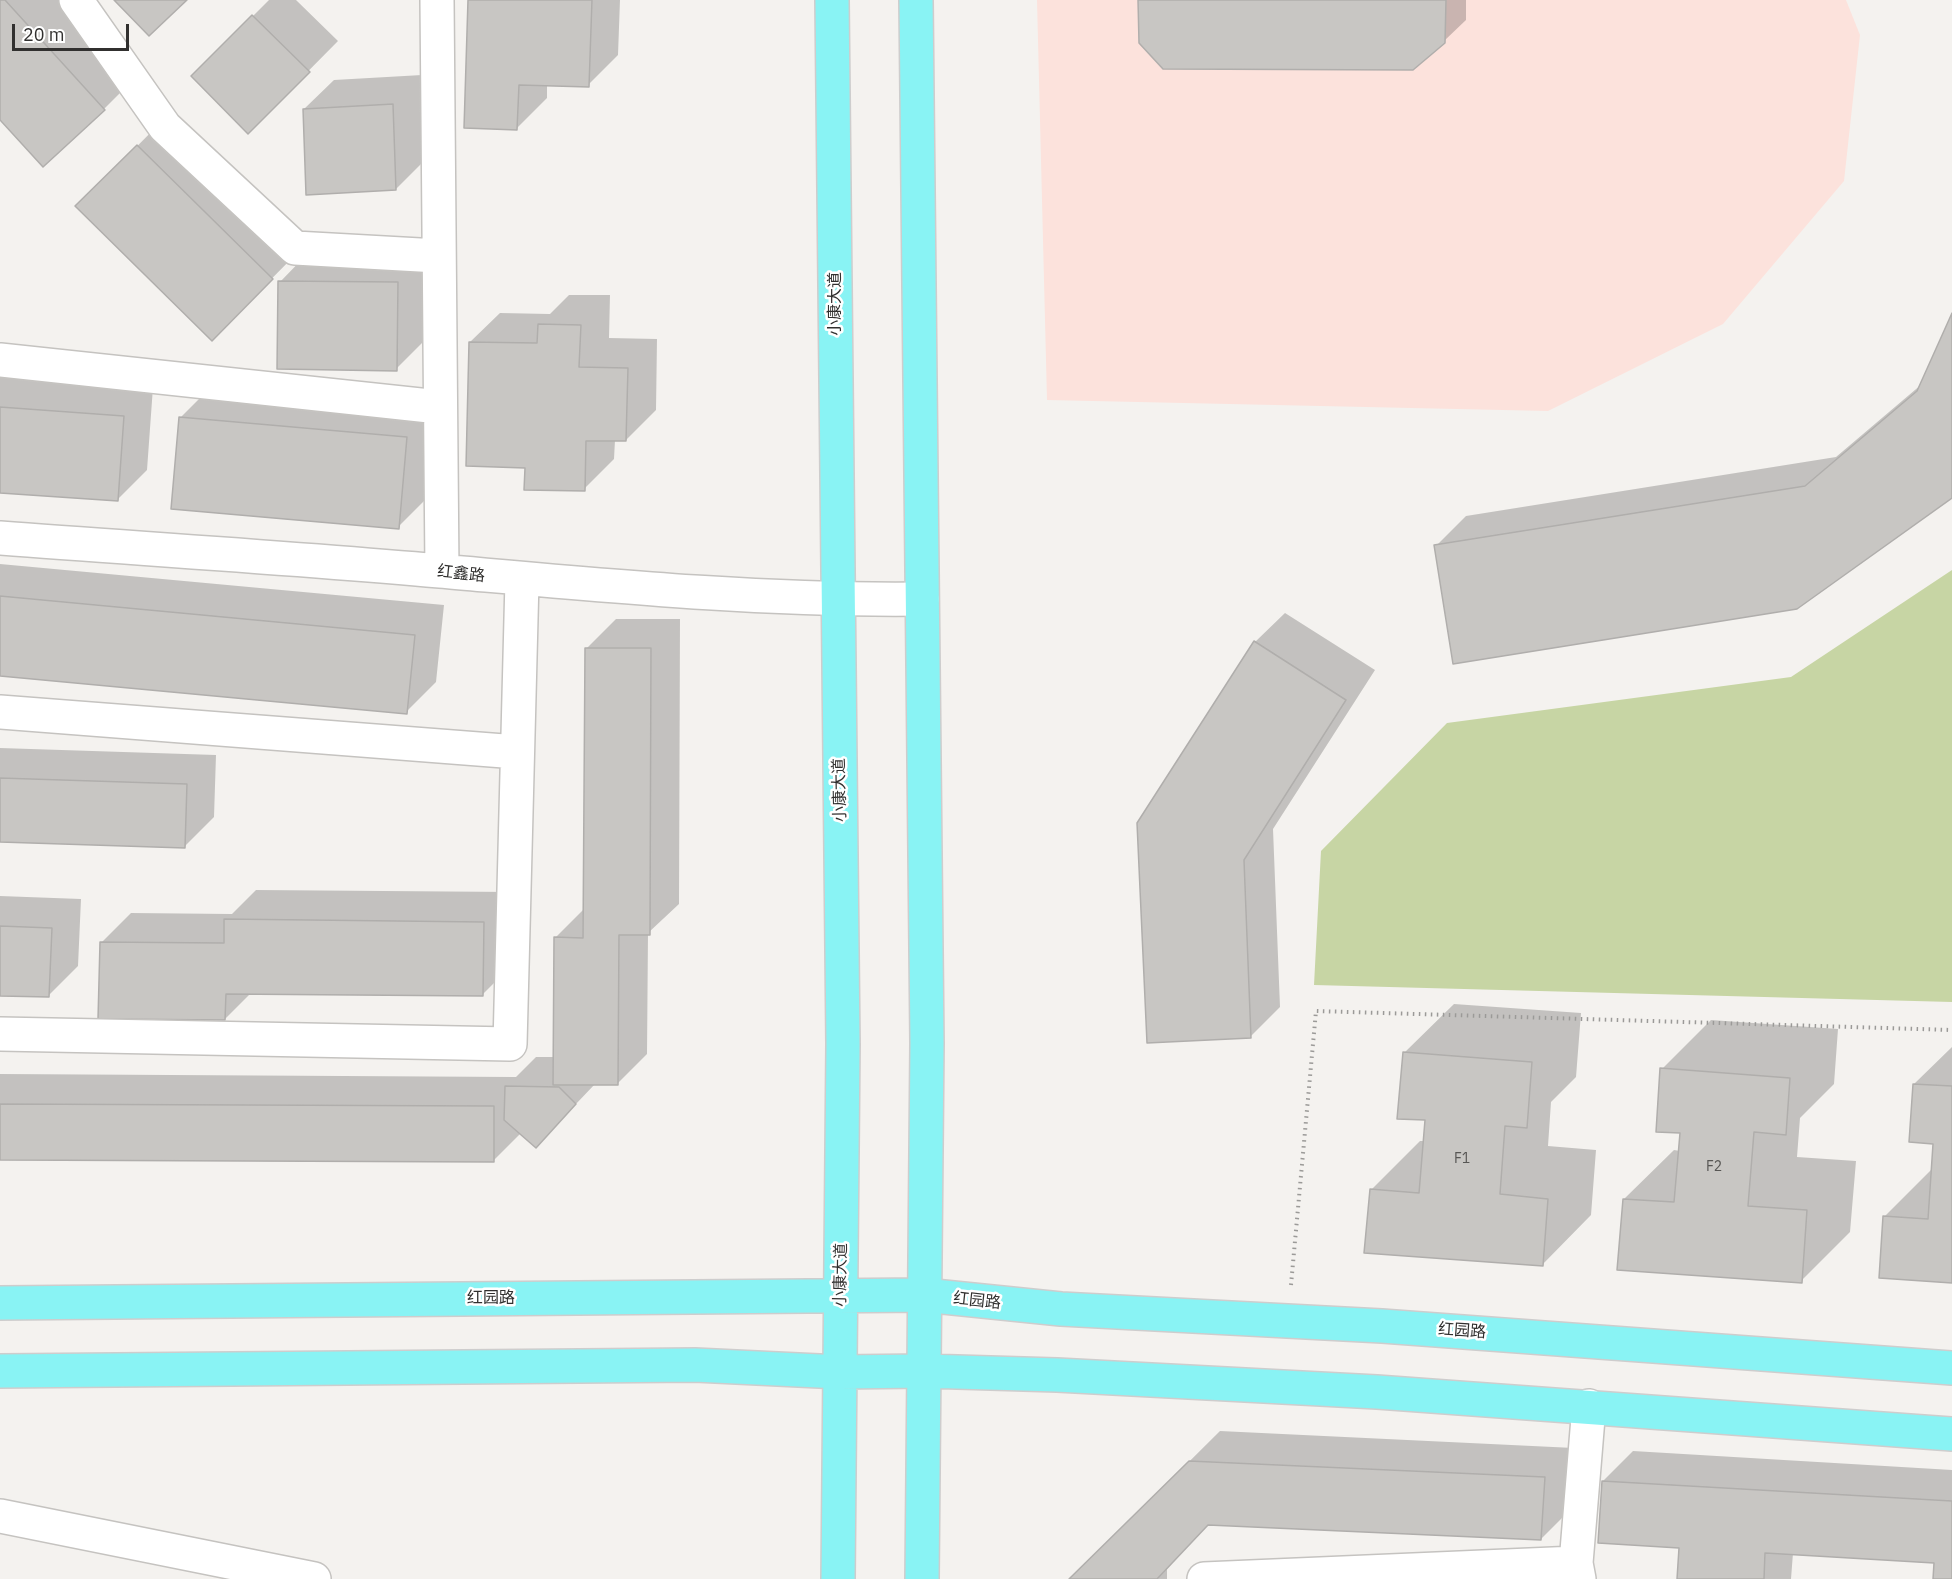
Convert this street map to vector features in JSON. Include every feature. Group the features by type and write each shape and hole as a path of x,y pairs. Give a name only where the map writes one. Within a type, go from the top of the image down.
{"main road":[{"name":"小康大道","path":"832,0 843,1044 838,1579"},
{"path":"916,0 927,1043 922,1579"},
{"name":"红园路","path":"0,1303 924,1295 1061,1309 1288,1321 1952,1368"},
{"path":"0,1371 695,1365 840,1372 924,1371 1377,1392 1952,1434"}],"street":[{"path":"76,0 165,127 295,248 438,256"},
{"path":"437,0 442,571"},
{"path":"0,360 439,407"},
{"name":"红鑫路","path":"0,538 442,571 522,580 837,600 922,599"},
{"path":"0,1034 510,1044 522,580"},
{"path":"0,712 517,752"},
{"path":"1204,1579 1578,1571 1589,1406"},
{"path":"0,1516 314,1579"}],"path":[{"path":"1288,1321 1316,1011 1952,1030"}],"shaded area":[{"path":"1037,0 1846,0 1860,35 1844,181 1723,324 1548,411 1047,400"}],"green space":[{"path":"1952,570 1952,1002 1314,985 1321,851 1447,723 1791,677"}],"building":[{"path":"0,0 5,0 105,110 43,167 0,120"},
{"path":"114,0 187,0 149,36"},
{"path":"468,0 592,0 589,87 519,85 517,130 464,128"},
{"path":"1138,0 1446,0 1445,43 1413,70 1163,69 1139,43"},
{"path":"252,15 310,72 248,134 191,76"},
{"path":"393,104 396,190 306,195 303,109"},
{"path":"137,145 273,279 212,341 75,206"},
{"path":"278,281 398,282 397,371 277,369"},
{"path":"1952,313 1952,498 1797,609 1453,664 1434,545 1805,486 1917,391"},
{"path":"538,324 581,325 579,367 628,368 626,441 586,441 585,491 524,490 525,468 466,466 469,342 537,343"},
{"path":"0,407 124,416 118,501 0,493"},
{"path":"179,417 407,437 399,529 171,509"},
{"path":"0,596 415,635 407,714 0,676"},
{"path":"1254,641 1346,700 1244,860 1251,1038 1147,1043 1137,823"},
{"path":"585,648 651,648 650,935 619,935 618,1085 553,1085 554,937 583,938"},
{"path":"0,778 187,784 185,848 0,842"},
{"path":"224,919 484,922 483,996 226,994 225,1020 98,1019 100,942 224,943"},
{"path":"0,926 52,928 49,997 0,996"},
{"path":"1403,1052 1532,1062 1527,1128 1505,1126 1500,1194 1548,1199 1543,1266 1364,1253 1370,1189 1419,1193 1425,1120 1397,1119"},
{"path":"1660,1068 1790,1078 1786,1135 1754,1132 1748,1206 1807,1210 1802,1283 1617,1270 1623,1199 1674,1202 1680,1133 1656,1132"},
{"path":"1913,1084 1952,1086 1952,1283 1879,1278 1883,1216 1928,1219 1933,1144 1909,1142"},
{"path":"505,1086 559,1087 576,1104 536,1148 504,1120"},
{"path":"0,1104 494,1106 494,1162 0,1160"},
{"path":"1189,1461 1545,1477 1541,1540 1208,1525 1157,1579 1069,1579"},
{"path":"1602,1481 1952,1501 1952,1579 1933,1579 1934,1563 1765,1553 1764,1579 1677,1579 1679,1548 1598,1543"}]}
